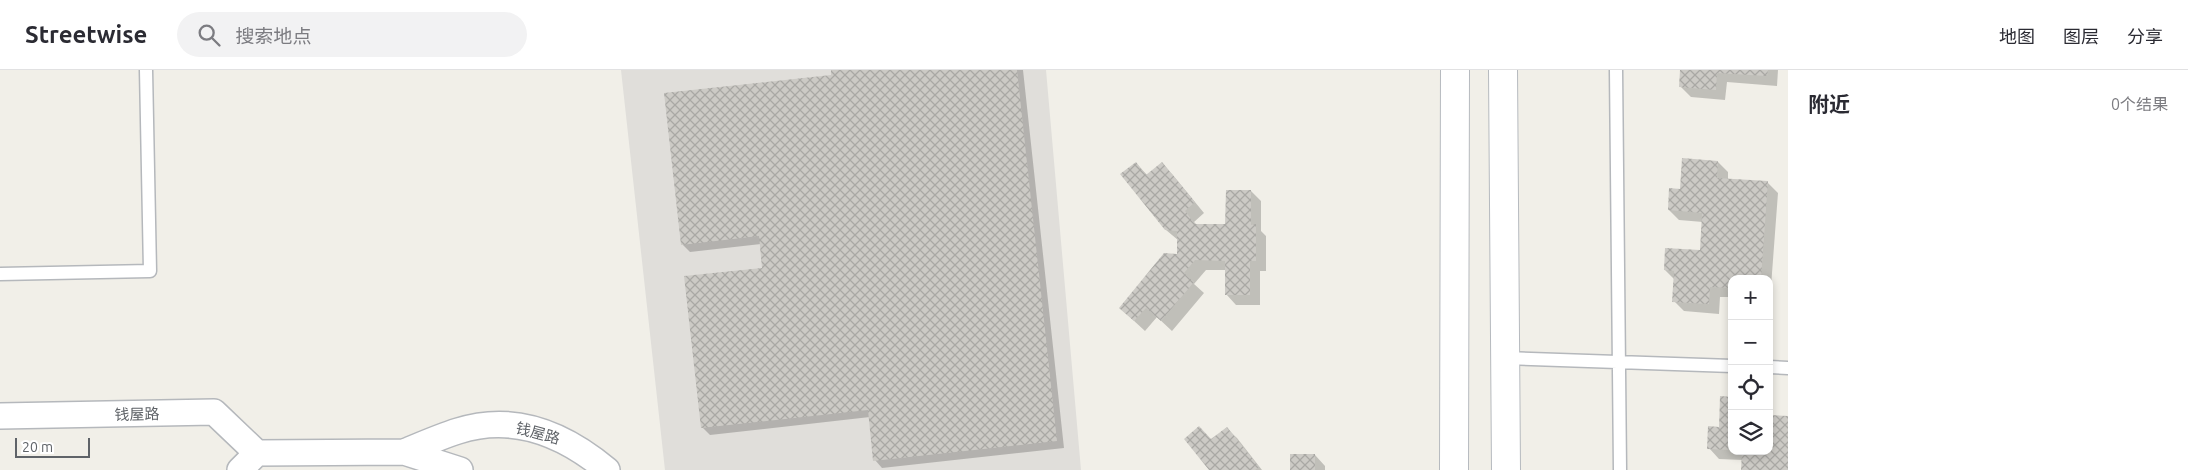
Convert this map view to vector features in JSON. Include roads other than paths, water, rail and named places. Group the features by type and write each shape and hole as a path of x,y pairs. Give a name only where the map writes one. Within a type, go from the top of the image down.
{"main road":[{"path":"1454,470 1455,70"},
{"path":"1503,70 1506,470"}],"street":[{"name":"钱屋路","path":"0,416 214,412 248,462 404,452 459,431 481,426 504,425 526,427 563,439 589,455 607,470"},
{"name":"钱屋路","path":"404,452 460,470"}],"lane":[{"path":"0,274 150,271 146,70"},
{"path":"1616,70 1620,470"},
{"path":"1505,358 1728,366"},
{"path":"1773,367 1788,368"}]}
